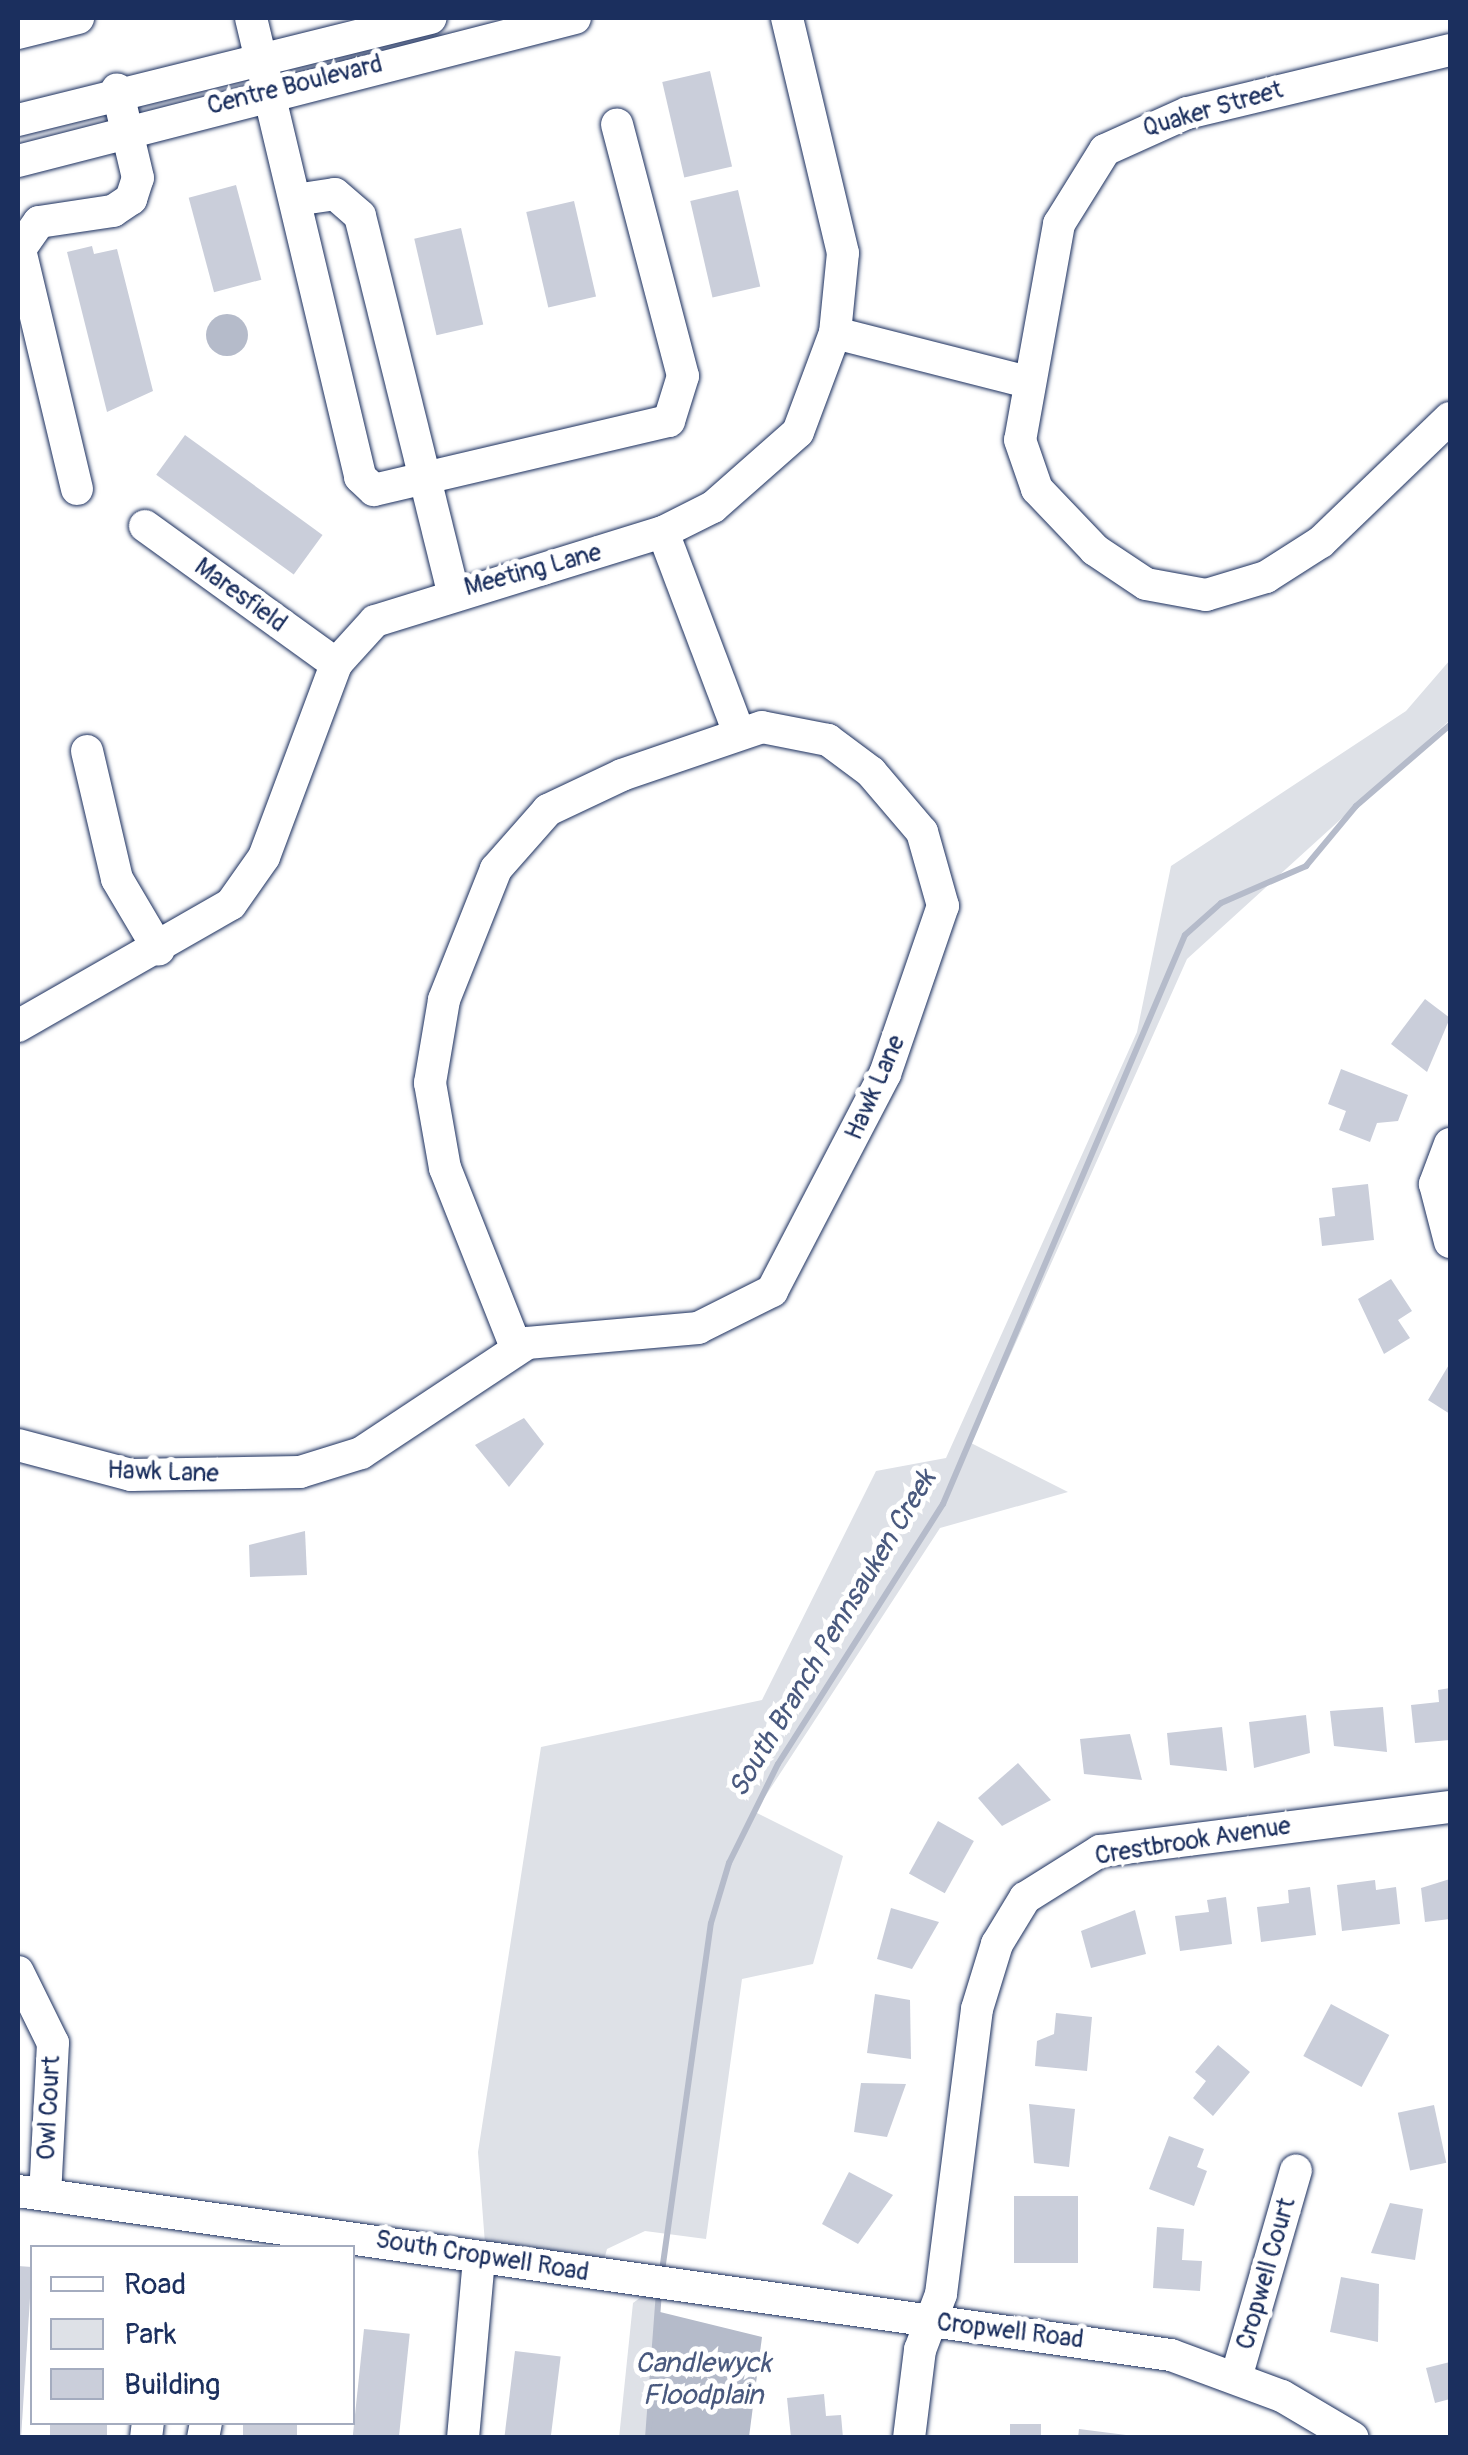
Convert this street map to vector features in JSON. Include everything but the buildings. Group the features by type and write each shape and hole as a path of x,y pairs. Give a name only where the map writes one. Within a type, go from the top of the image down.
{"street":[{"path":"18,33 78,18"},
{"path":"251,18 362,482 380,491 668,421 681,402 683,376 616,124"},
{"name":"Centre Boulevard","path":"18,120 117,89 430,18"},
{"name":"Centre Boulevard","path":"18,161 128,128 574,18"},
{"name":"Meeting Lane","path":"18,1026 212,920 248,884 336,664 375,621 453,592 664,532 726,498 798,432 835,333 839,222 787,18"},
{"name":"Quaker Street","path":"1450,50 1187,113 1104,150 1064,210 1024,380 1020,440 1037,489 1118,569 1174,593 1236,590 1294,561 1450,418"},
{"path":"77,490 20,249 39,222 112,212 131,199 138,178 117,89"},
{"path":"295,200 335,194 360,216 453,592"},
{"path":"835,333 1024,380"},
{"name":"Maresfield","path":"145,526 336,664"},
{"path":"664,532 739,732"},
{"name":"Hawk Lane","path":"18,1445 130,1475 300,1472 389,1437 516,1347 698,1328 772,1291 867,1114 930,960 942,879 897,801 850,755 804,730 739,732 584,791 527,827 490,881 450,984 430,1083 437,1140 516,1347"},
{"path":"87,751 117,879 160,950"},
{"path":"1450,1144 1434,1184 1450,1242"},
{"name":"Crestbrook Avenue","path":"910,2438 977,2009 997,1944 1025,1898 1100,1851 1450,1807"},
{"name":"Owl Court","path":"18,1972 53,2043 31,2193"},
{"name":"Cropwell Court","path":"1236,2378 1296,2170"},
{"name":"South Cropwell Road","path":"31,2193 648,2284"},
{"path":"463,2438 479,2258"},
{"name":"Cropwell Road","path":"648,2284 1171,2355 1236,2378 1354,2438"}],"green space":[{"path":"1450,660 1450,720 1187,959 971,1443 1068,1492 940,1528 755,1812 843,1856 813,1964 742,1979 706,2239 645,2231 607,2249 599,2279 486,2257 478,2152 541,1747 762,1700 876,1471 946,1458 1137,1032 1171,866 1406,711"},
{"path":"660,2283 648,2437 619,2438 633,2303"}],"water":[{"path":"227,314 242,320 248,335 242,350 227,356 212,350 206,335 212,320"},
{"name":"Candlewyck Floodplain","path":"656,2311 762,2337 749,2437 648,2437"}],"waterway":[{"name":"South Branch Pennsauken Creek","path":"662,2271 711,1923 729,1863 778,1764 943,1504 1185,935 1221,903 1306,866 1356,806 1450,725"},
{"name":"South Branch Pennsauken Creek","path":"648,2438 659,2293"}]}
